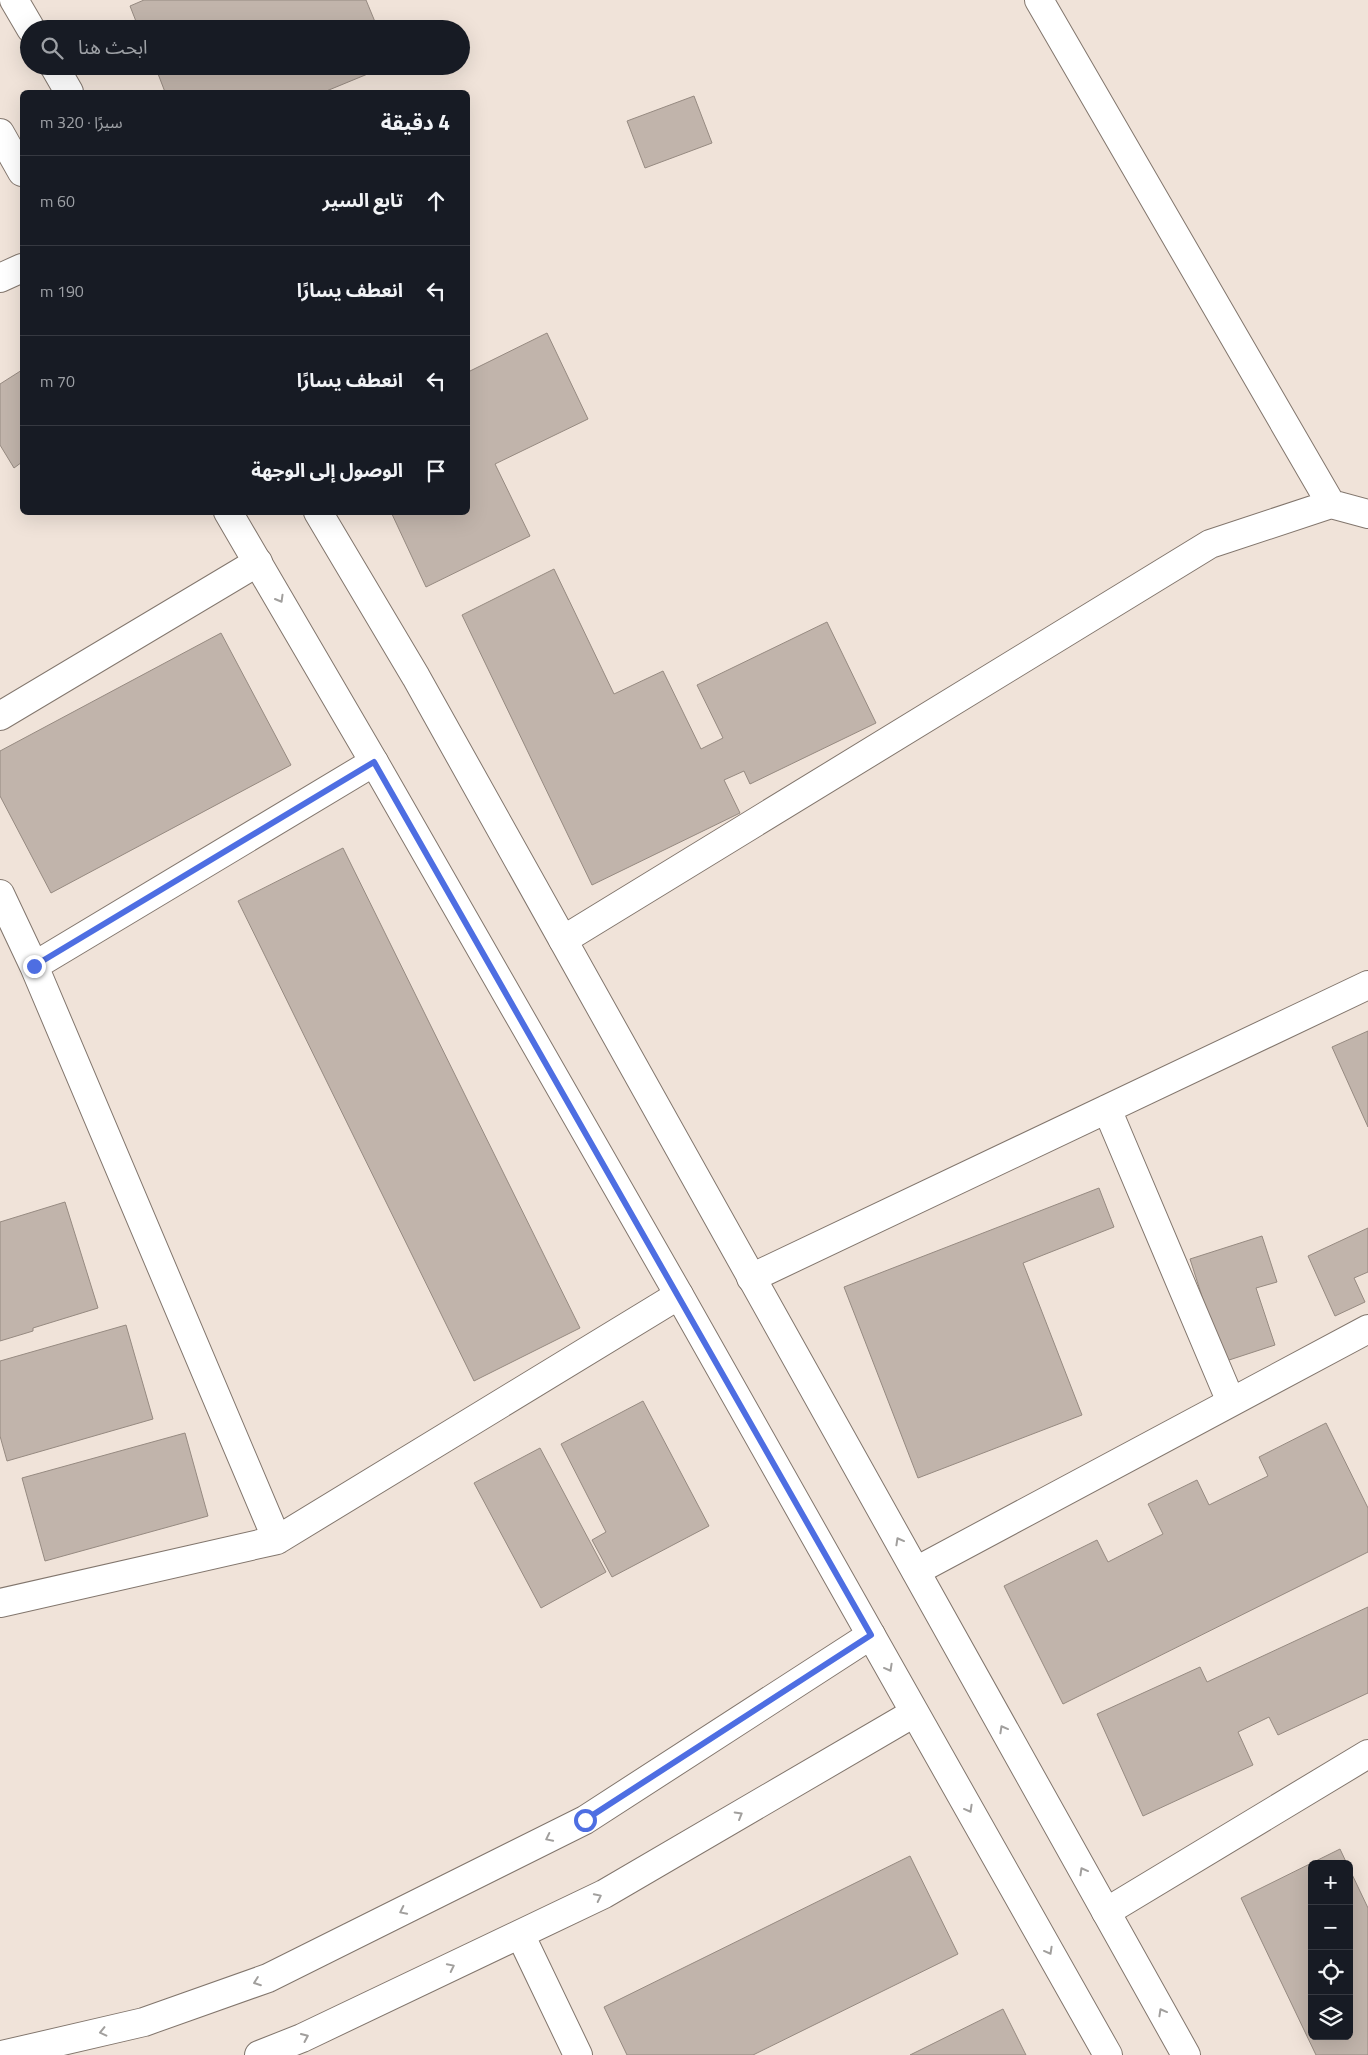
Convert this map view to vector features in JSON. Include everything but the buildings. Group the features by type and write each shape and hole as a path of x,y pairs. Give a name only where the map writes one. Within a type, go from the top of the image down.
{"street":[{"path":"14,0 26,20"},
{"path":"1039,0 1331,504"},
{"path":"59,75 68,90"},
{"path":"0,133 20,168"},
{"path":"0,278 20,269"},
{"path":"563,940 1210,544 1331,504 1368,514"},
{"path":"230,515 374,762 679,1295 1108,2055"},
{"path":"320,515 416,677 1186,2055"},
{"path":"0,716 258,562"},
{"path":"34,966 374,762"},
{"path":"0,894 34,966 277,1540"},
{"path":"751,1278 1368,984"},
{"path":"1107,1109 1231,1402"},
{"path":"0,1603 277,1540 679,1295"},
{"path":"916,1571 1368,1328"},
{"path":"2,2055 144,2022 268,1978 585,1820 871,1635"},
{"path":"259,2055 302,2038 604,1894 914,1713"},
{"path":"1106,1912 1368,1754"},
{"path":"520,1934 578,2055"}],"route":[{"path":"34,966 374,762 871,1635 585,1820"}]}
